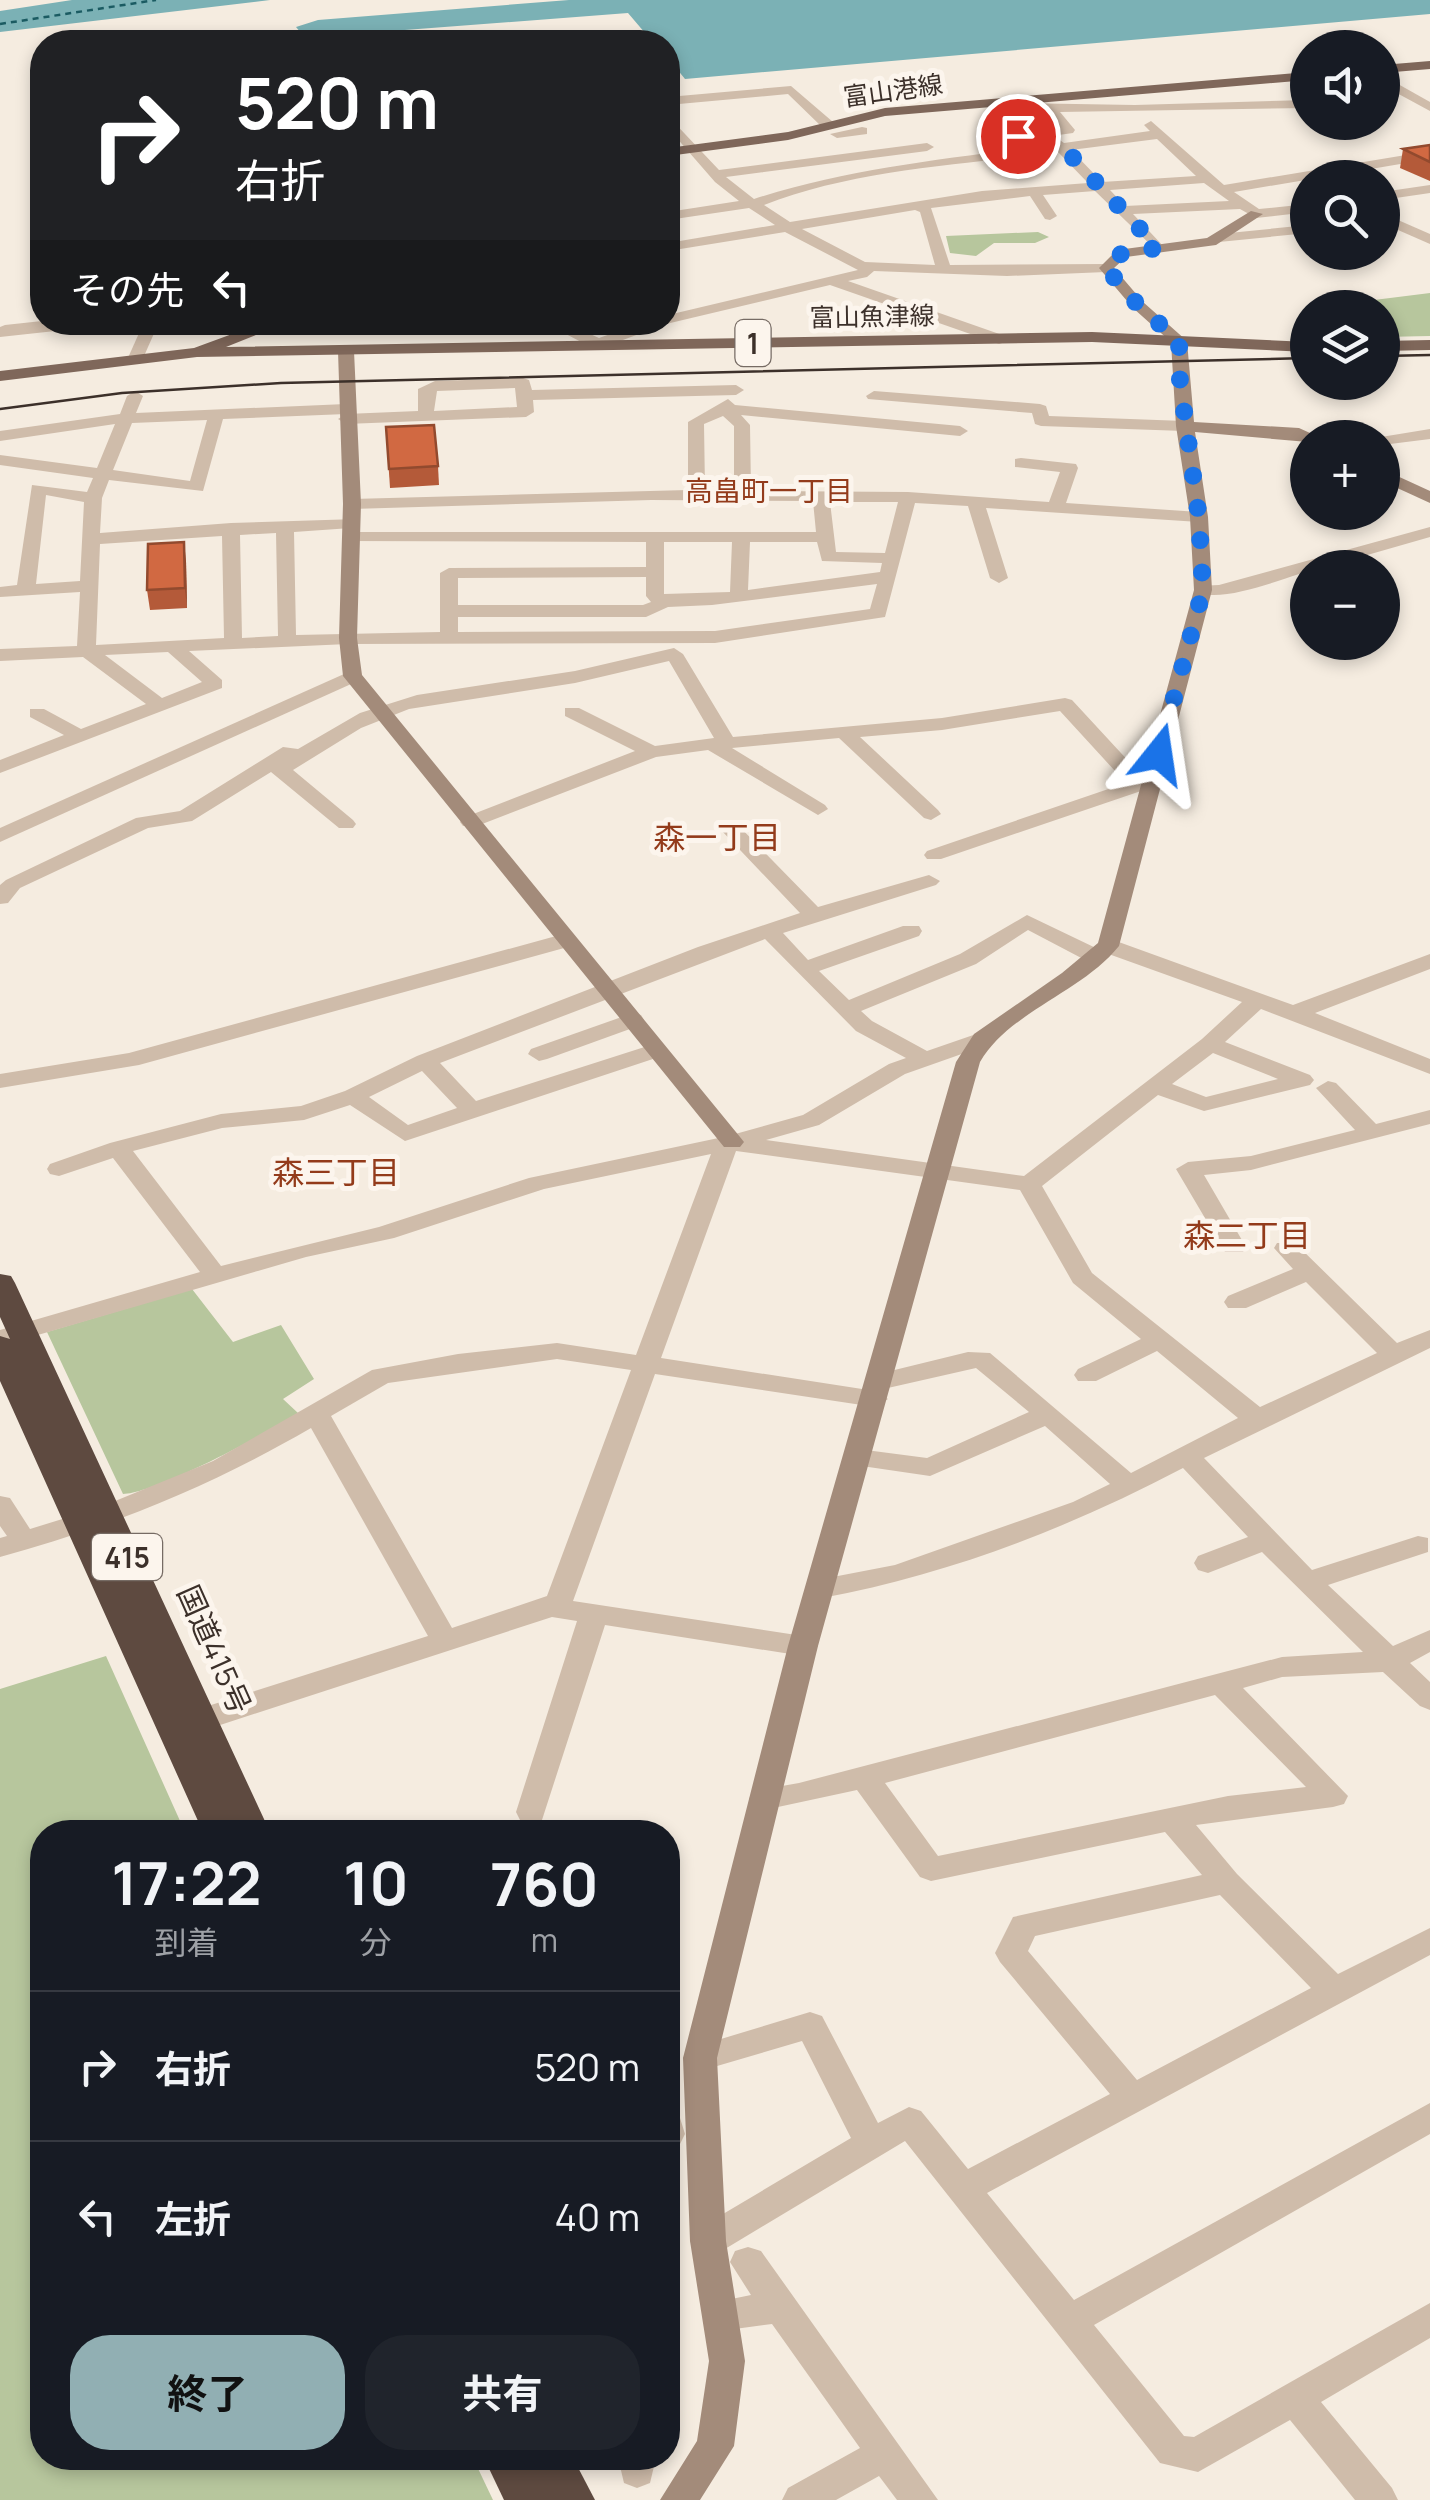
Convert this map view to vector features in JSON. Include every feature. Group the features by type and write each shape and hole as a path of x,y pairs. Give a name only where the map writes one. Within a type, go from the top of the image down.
{"highway":[{"name":"国道415号","path":"0,1283 8,1338 94,1520 200,1720 246,1820"},
{"name":"国道415号","path":"94,1520 217,1820"},
{"path":"513,2470 527,2500"},
{"path":"556,2470 572,2500"}],"main road":[{"path":"1400,68 1430,65"},
{"name":"富山港線","path":"680,150 830,128 885,112 1290,78"},
{"path":"197,352 245,335"},
{"name":"富山魚津線","path":"197,352 1092,337 1290,346"},
{"path":"1400,346 1430,345"},
{"name":"1","path":"0,376 197,352"}],"street":[{"path":"1226,83 1258,108"},
{"path":"680,100 791,90 862,155 942,201"},
{"path":"1400,90 1430,107"},
{"path":"1113,93 1206,179 1290,225"},
{"path":"1400,98 1430,94"},
{"path":"1000,102 1012,107 1135,110 1290,105"},
{"path":"1013,137 1068,130 1050,108"},
{"path":"830,128 862,131"},
{"path":"1045,133 1062,146 1158,248"},
{"path":"680,134 751,203 788,228 867,270 680,317"},
{"path":"680,214 751,203 791,189 889,170 1161,134"},
{"path":"781,137 809,162"},
{"path":"718,174 948,144"},
{"path":"1224,189 1430,154"},
{"path":"680,245 942,201 1034,190 1206,179"},
{"path":"1034,190 1050,216"},
{"path":"1400,194 1426,192"},
{"path":"918,206 926,210 943,268"},
{"path":"1123,210 1290,209"},
{"path":"862,266 1007,272 1106,268 1122,253 1204,244 1258,210"},
{"path":"1400,227 1430,240"},
{"path":"1219,238 1290,230"},
{"path":"8,1338 301,1251 385,1233 538,1183 732,1142 811,1120 897,1069 982,1039 1102,951 1145,786 1203,590 1199,518 1184,426 1179,341 1138,305 1106,268"},
{"path":"833,281 999,339"},
{"path":"0,332 30,329"},
{"path":"86,650 88,538 93,498 136,392 148,335"},
{"path":"575,335 592,344 620,335"},
{"path":"346,351 351,521 348,638 352,676 732,1142 938,1168 1029,1184 1210,1044 1257,1000"},
{"path":"0,436 124,418 217,412 426,416 526,412 523,383 426,389 426,416"},
{"path":"524,395 738,383 725,409"},
{"path":"1038,388 1041,421 1290,432"},
{"path":"874,396 1040,409"},
{"path":"725,409 742,424 743,496"},
{"path":"698,496 696,422 725,409 816,414 960,431"},
{"path":"0,460 197,487 217,412"},
{"path":"1400,438 1430,434"},
{"path":"1020,462 1070,468 1056,506"},
{"path":"1400,483 1430,498"},
{"path":"26,590 38,489 93,498"},
{"path":"88,538 351,521 513,500 698,496 908,497 1199,518"},
{"path":"821,497 828,557 888,568"},
{"path":"0,655 348,638 716,637 878,613 908,497"},
{"path":"508,536 513,500"},
{"path":"975,501 999,578"},
{"path":"351,521 508,536 824,537"},
{"path":"285,526 286,641"},
{"path":"231,528 233,643"},
{"path":"1203,590 1220,590 1430,532"},
{"path":"655,536 655,596 664,602"},
{"path":"739,596 741,538"},
{"path":"449,611 646,611 664,602 739,596 888,568"},
{"path":"449,638 449,573 655,572"},
{"path":"0,592 86,586"},
{"path":"0,767 215,684 172,646"},
{"path":"86,650 160,705"},
{"path":"0,898 13,884 143,822 185,818 375,706 562,680 674,654 719,744 818,809"},
{"path":"0,836 352,676"},
{"path":"470,822 652,752 942,724 1065,704 1145,786"},
{"path":"346,824 280,770 375,706"},
{"path":"572,712 652,752"},
{"path":"37,713 80,736"},
{"path":"844,732 932,814"},
{"path":"934,855 1145,786"},
{"path":"728,827 814,915"},
{"path":"58,1169 118,1148 222,1122 304,1113 353,1096 425,1061 706,952 929,881"},
{"path":"846,1009 968,959 1027,921 1102,951 1293,1012 1430,1068"},
{"path":"804,969 911,931"},
{"path":"770,932 864,1026 927,1060"},
{"path":"0,1082 59,1069 131,1060 567,940"},
{"path":"1293,1012 1430,961"},
{"path":"538,1054 633,1020"},
{"path":"679,2500 715,2446 728,2361 708,2241 700,2058 803,1646 968,1062 982,1039"},
{"path":"1154,1086 1204,1104 1302,1080 1210,1044"},
{"path":"353,1096 405,1134 657,1050"},
{"path":"425,1061 472,1110"},
{"path":"1328,1088 1372,1132"},
{"path":"1234,1247 1188,1169 1251,1163 1430,1117"},
{"path":"200,1720 551,1607 559,1601 725,1149 732,1142"},
{"path":"118,1148 216,1276"},
{"path":"1029,1184 1082,1278 1257,1418"},
{"path":"1286,1248 1394,1355"},
{"path":"1237,1302 1309,1271"},
{"path":"822,1588 899,1574 1083,1509 1257,1418 1430,1338"},
{"path":"1087,1374 1158,1340"},
{"path":"0,1505 12,1544 94,1520 223,1467 382,1376 458,1362 557,1351 877,1390 954,1362 981,1358 1129,1486"},
{"path":"314,1412 445,1641"},
{"path":"858,1458 930,1467 1048,1414"},
{"path":"1186,1456 1307,1582 1430,1699"},
{"path":"1208,1563 1266,1540"},
{"path":"1307,1582 1418,1545"},
{"path":"551,1607 803,1646"},
{"path":"531,1812 594,1614"},
{"path":"764,1800 1282,1667 1388,1662 1430,1640"},
{"path":"863,1776 931,1869 1228,1807 1334,1796 1221,1683"},
{"path":"1174,1821 1226,1882 1336,1991"},
{"path":"1132,2097 1011,1953 1024,1926 1226,1882"},
{"path":"964,2188 1430,1940"},
{"path":"700,2058 810,2025 872,2144"},
{"path":"1071,2320 1430,2117"},
{"path":"708,2241 909,2121 1174,2451 1198,2455 1430,2318"},
{"path":"748,2262 919,2500"},
{"path":"720,2315 780,2307"},
{"path":"1295,2398 1379,2500"},
{"path":"801,2500 885,2453"}],"green space":[{"path":"1038,232 1049,237 1035,243 994,243 976,256 950,253 946,236"},
{"path":"1430,293 1430,336 1400,337 1400,297"},
{"path":"192,1289 233,1342 281,1325 314,1379 283,1399 298,1413 184,1474 123,1494 47,1332"},
{"path":"106,1656 180,1820 30,1820 30,2470 479,2470 493,2500 0,2500 0,1689"}],"water":[{"path":"72,0 270,0 0,32 0,11"},
{"path":"569,0 1430,0 1430,14 685,79 680,73 680,30 642,30 628,13 405,30 296,27 318,20"}],"building":[{"path":"1430,145 1430,162 1403,149"},
{"path":"434,425 438,466 389,469 386,427"},
{"path":"184,542 185,588 147,590 148,544"}],"ferry route":[{"path":"0,24 156,0"}],"tram line":[{"path":"1400,356 1430,355"},
{"path":"0,409 122,393 281,383 1290,358"}],"district":[{"name":"高畠町一丁目","path":"769,490"},
{"name":"森一丁目","path":"717,837"},
{"name":"森三丁目","path":"336,1172"},
{"name":"森二丁目","path":"1247,1235"}],"route":[{"path":"1018,136 1045,133 1062,146 1158,248 1122,253 1113,257 1106,268 1138,305 1179,341 1182,360 1184,426 1199,518 1203,590 1159,754"}]}
